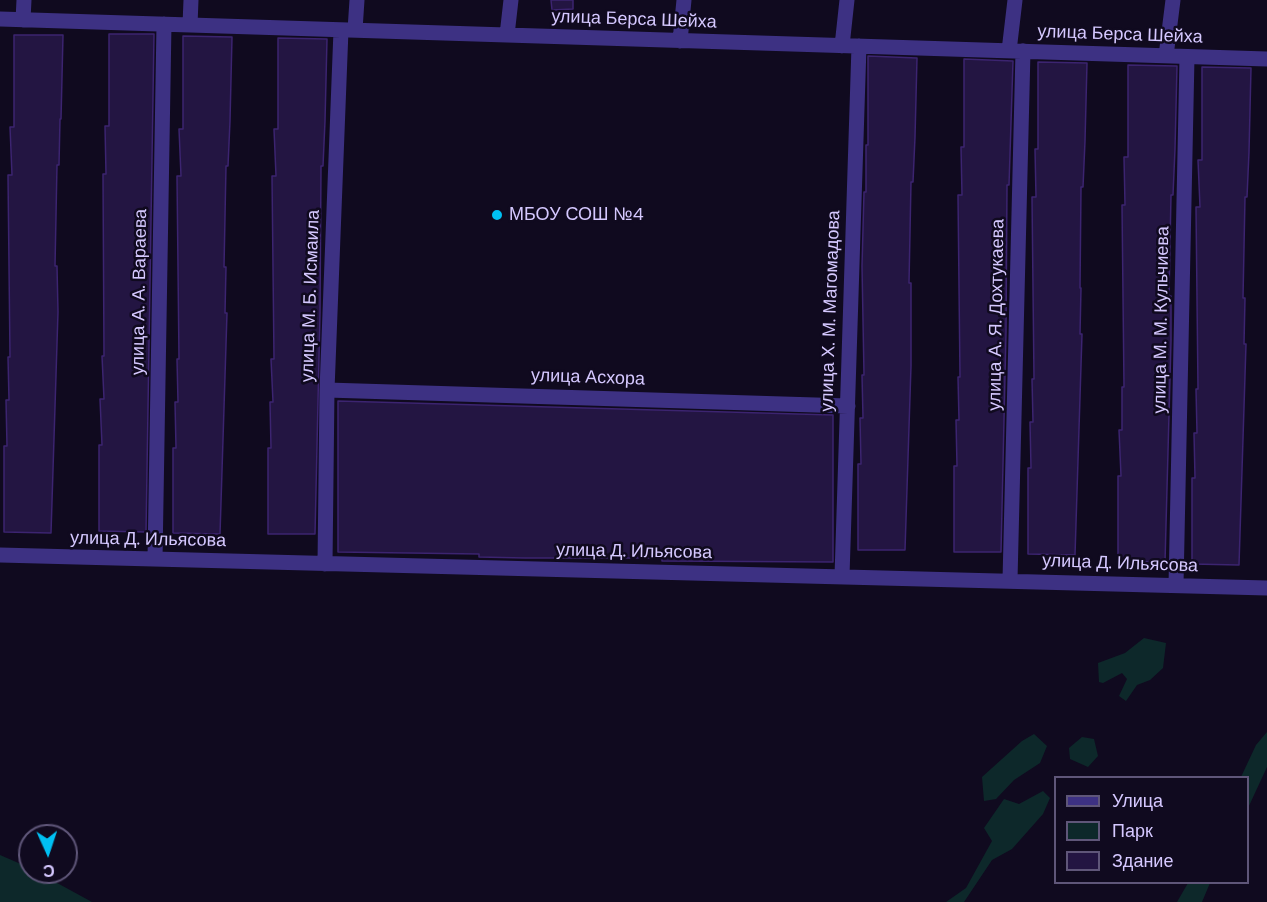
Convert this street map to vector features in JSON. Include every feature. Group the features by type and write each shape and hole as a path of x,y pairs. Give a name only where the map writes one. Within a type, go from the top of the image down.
{"street":[{"path":"22,20 24,0"},
{"path":"190,25 191,0"},
{"name":"улица М. Б. Исмаила","path":"325,564 327,390 348,30 357,0"},
{"path":"507,35 511,0"},
{"path":"680,41 684,0"},
{"path":"842,46 847,0"},
{"name":"улица А. Я. Дохтукаева","path":"1010,580 1015,0"},
{"path":"1166,56 1173,0"},
{"name":"улица Берса Шейха","path":"0,19 1267,59"},
{"name":"улица А. А. Вараева","path":"155,559 164,24"},
{"name":"улица Х. М. Магомадова","path":"842,576 859,46"},
{"name":"улица М. М. Кульчиева","path":"1176,585 1187,57"},
{"name":"улица Асхора","path":"327,390 848,406"},
{"name":"улица Д. Ильясова","path":"0,555 1267,588"}],"green space":[{"path":"1144,638 1166,643 1163,668 1150,680 1137,685 1126,701 1119,696 1127,679 1122,673 1103,683 1099,682 1098,663 1125,653"},
{"path":"1267,732 1267,767 1249,806 1249,776 1241,776 1256,745"},
{"path":"1034,734 1047,746 1040,763 1014,780 996,799 984,801 982,777 1022,741"},
{"path":"1082,737 1094,739 1098,756 1088,767 1070,759 1069,748"},
{"path":"1043,791 1050,798 1043,814 1012,849 992,860 964,902 946,902 966,888 992,841 984,828 1004,799 1019,804"},
{"path":"0,855 18,863 18,884 59,884 92,902 0,902"},
{"path":"1187,884 1210,884 1202,902 1177,902"}],"building":[{"path":"551,0 573,0 573,9 552,10"},
{"path":"109,34 154,34 146,532 99,531 99,445 102,445 100,399 104,399 102,356 104,356 103,174 106,174 105,126 109,126"},
{"path":"14,35 63,35 59,165 57,165 55,266 57,266 58,312 51,533 4,532 4,446 7,446 6,400 9,400 8,357 10,357 8,175 12,175 10,127 14,127"},
{"path":"183,36 232,37 228,166 226,166 224,267 226,267 225,313 227,313 220,534 173,533 173,448 176,448 175,402 178,402 177,359 179,359 177,176 181,176 179,129 183,129"},
{"path":"278,38 327,39 323,166 321,166 315,534 268,534 268,448 271,448 270,402 273,402 271,359 274,359 272,176 276,176 274,129 278,129"},
{"path":"868,56 917,58 913,182 911,182 909,283 911,283 911,366 905,550 858,550 858,464 861,464 860,418 863,418 862,375 864,375 862,266 866,145 868,145"},
{"path":"964,59 1013,61 1009,185 1007,185 1001,552 954,552 954,466 957,466 956,420 959,420 958,377 960,377 958,195 962,195"},
{"path":"1038,62 1087,63 1083,187 1081,187 1080,334 1082,334 1075,555 1028,554 1028,468 1031,468 1030,422 1033,422 1032,379 1034,379 1032,197 1036,197"},
{"path":"1128,65 1177,66 1173,195 1171,195 1169,296 1171,296 1171,341 1165,562 1118,562 1118,476 1121,476 1119,430 1122,430 1122,387 1124,387 1122,205 1125,205 1124,157 1128,157"},
{"path":"1202,67 1251,68 1247,197 1245,197 1243,298 1245,298 1244,344 1246,344 1239,565 1192,564 1192,478 1195,478 1194,433 1197,433 1196,389 1198,389 1196,207 1200,207 1198,160 1202,160"},
{"path":"338,401 833,415 833,562 662,561 662,558 525,558 479,557 479,554 338,552"}],"place":[{"name":"МБОУ СОШ №4","path":"497,215"}]}
